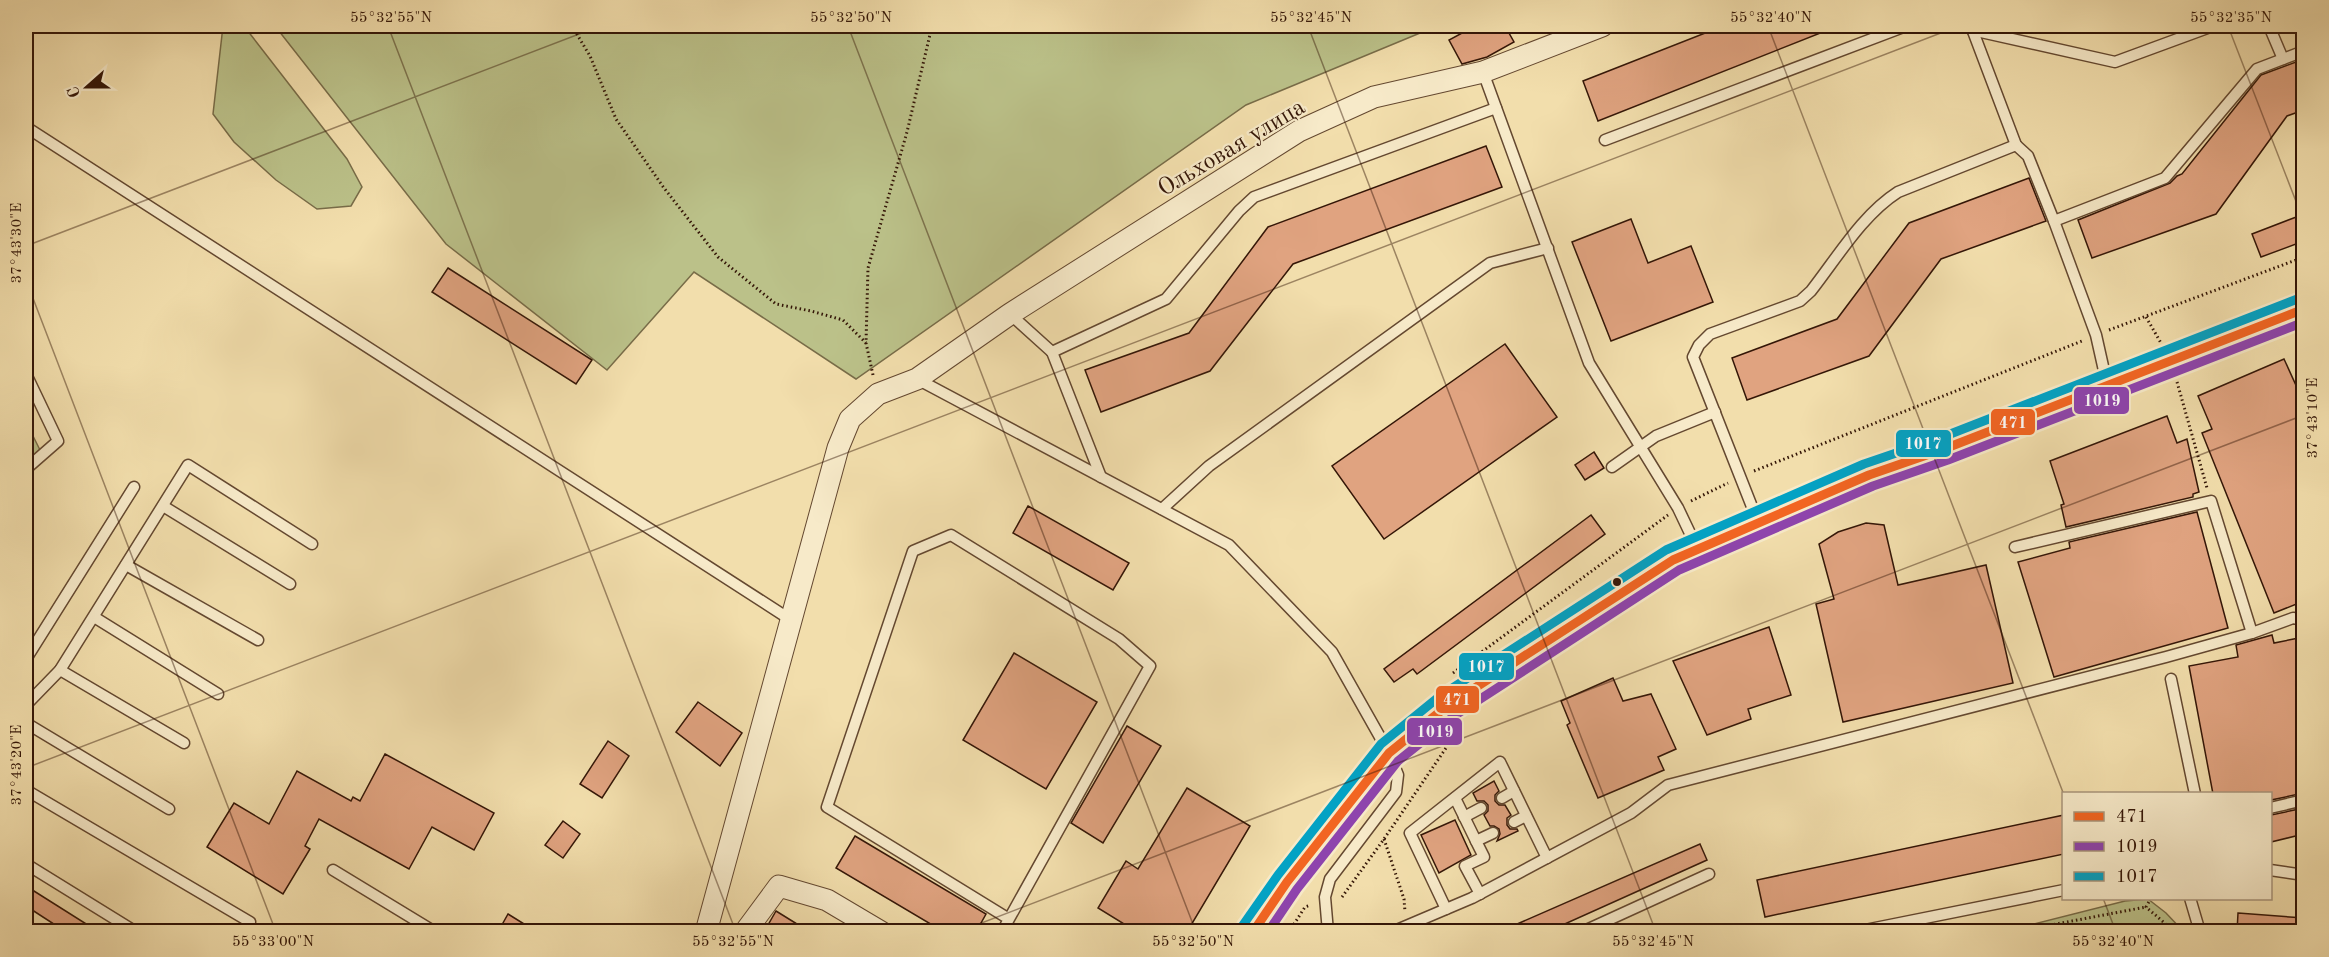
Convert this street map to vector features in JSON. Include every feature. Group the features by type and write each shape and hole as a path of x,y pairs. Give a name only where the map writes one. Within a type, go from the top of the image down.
{"street":[{"name":"Ольховая улица","path":"878,394 918,379 1010,314 1299,131 1374,97 1483,72 1558,33 1602,26"},
{"path":"1253,932 1287,882 1389,753 1447,706 1663,566 1697,548 1869,474 1944,448 2304,309"},
{"path":"706,932 838,448 850,419 878,394"},
{"path":"745,932 779,886 827,900 881,932"}],"lane":[{"path":"1605,140 1906,26"},
{"path":"1972,28 2115,62 2213,26"},
{"path":"2269,26 2283,59"},
{"path":"1972,28 2016,145 2028,156 2054,221 2096,335 2107,384"},
{"path":"2054,221 2165,178 2257,69 2304,51"},
{"path":"1483,72 1589,363 1678,508 1697,548"},
{"path":"1052,352 1166,299 1239,211 1254,197 1496,108"},
{"path":"26,127 791,620"},
{"path":"1758,522 1694,357 1699,345 1710,334 1800,301 1811,291 1882,202 1898,192 2016,145"},
{"path":"1162,509 1209,466 1490,263 1548,248"},
{"path":"1010,314 1052,352 1101,477"},
{"path":"26,374 58,441 26,469"},
{"path":"918,379 1229,546 1332,652 1389,753 1398,775 1396,792 1330,879 1325,897 1328,932"},
{"path":"1612,467 1656,436 1715,412"},
{"path":"26,705 60,670 188,465 312,544"},
{"path":"26,659 134,487"},
{"path":"2015,547 2211,501 2252,633"},
{"path":"163,506 290,584"},
{"path":"1002,932 1150,666 1119,639 951,535 913,551 827,807 1009,919"},
{"path":"126,564 258,640"},
{"path":"94,617 218,694"},
{"path":"1392,932 1480,894 1631,813 1668,785 2166,657 2300,617"},
{"path":"60,670 184,743"},
{"path":"2170,679 2195,792"},
{"path":"26,723 169,809"},
{"path":"1446,909 1410,833 1500,762 1547,858"},
{"path":"26,790 250,922"},
{"path":"1502,798 1514,791"},
{"path":"1455,798 1484,857 1465,866 1480,894"},
{"path":"2272,808 2304,800"},
{"path":"1464,817 1481,808"},
{"path":"1514,822 1526,816"},
{"path":"1476,841 1493,833"},
{"path":"26,864 136,932"},
{"path":"333,870 435,932"},
{"path":"2272,870 2304,875"},
{"path":"1582,932 1709,874"},
{"path":"1855,932 2062,890"},
{"path":"2191,900 2200,932"}],"path":[{"path":"572,26 590,56 616,119 664,188 718,257 776,304 843,320 866,343"},
{"path":"878,394 866,343 868,268 907,132 932,26"},
{"path":"1452,674 1678,508 1741,476 2096,335 2304,257"},
{"path":"2146,317 2170,359 2211,501"},
{"path":"1384,839 1404,900 1406,926"},
{"path":"2146,907 2150,900"},
{"path":"2014,932 2146,907"},
{"path":"2146,907 2175,932"}],"green space":[{"path":"223,26 244,26 347,159 362,187 351,206 317,209 276,180 234,142 213,114"},
{"path":"275,26 1437,26 1246,105 856,379 694,272 607,370 446,244"},
{"path":"26,422 44,458 26,473"},
{"path":"2149,900 2183,931 2006,931 2125,901"}],"building":[{"path":"1475,26 1505,26 1514,42 1487,57 1462,64 1449,40"},
{"path":"1723,26 1838,26 1598,121 1583,81"},
{"path":"2304,59 2304,110 2287,116 2216,214 2092,258 2078,220 2170,183 2182,174 2261,75"},
{"path":"1486,146 1502,187 1293,264 1210,371 1101,412 1085,370 1189,333 1268,227"},
{"path":"2029,178 2046,221 1941,259 1869,356 1747,400 1732,358 1837,319 1909,223"},
{"path":"2304,214 2304,241 2261,257 2252,234"},
{"path":"1631,219 1648,263 1691,246 1713,302 1611,341 1572,242"},
{"path":"448,268 592,360 576,384 432,292"},
{"path":"1505,344 1557,417 1384,539 1332,466"},
{"path":"2284,359 2304,403 2304,601 2274,613 2202,433 2212,429 2198,396"},
{"path":"2167,416 2177,443 2187,439 2199,492 2193,494 2193,497 2066,527 2061,505 2064,504 2050,461"},
{"path":"1594,452 1604,468 1585,480 1575,465"},
{"path":"1028,506 1129,563 1113,590 1013,533"},
{"path":"2197,512 2228,628 2054,677 2018,562 2070,548 2069,542"},
{"path":"1591,515 1605,534 1417,674 1413,669 1394,682 1384,669"},
{"path":"1866,523 1884,525 1898,585 1986,565 2013,683 1843,722 1816,604 1834,599 1819,544 1838,532"},
{"path":"1769,627 1791,695 1748,709 1751,719 1707,735 1673,661"},
{"path":"2272,635 2274,643 2304,637 2304,793 2272,800 2272,792 2213,792 2189,666 2238,657 2236,645"},
{"path":"1014,653 1097,702 1046,789 963,740"},
{"path":"1613,678 1623,701 1651,694 1676,749 1658,757 1664,770 1598,798 1567,725 1570,723 1561,701"},
{"path":"698,702 742,733 720,766 676,732"},
{"path":"1127,726 1161,746 1103,843 1071,823"},
{"path":"608,741 629,756 602,798 580,784"},
{"path":"385,754 494,813 474,850 432,827 409,869 319,819 305,846 310,849 283,894 207,847 234,803 269,824 297,771 351,801 353,797 360,801"},
{"path":"1494,781 1499,791 1495,795 1495,801 1499,805 1505,805 1511,815 1507,818 1507,825 1510,829 1518,831 1497,841 1500,834 1499,829 1490,826 1484,815 1488,811 1488,805 1484,801 1477,801 1473,793"},
{"path":"1187,788 1250,826 1187,932 1165,932 1154,925 1151,932 1137,932 1098,908 1126,861 1138,869"},
{"path":"2304,808 2304,834 2272,842 2272,815"},
{"path":"2062,815 2062,854 1765,917 1757,880"},
{"path":"1455,820 1471,855 1439,873 1421,835"},
{"path":"563,821 580,834 563,858 545,845"},
{"path":"855,836 986,914 976,932 944,932 836,868"},
{"path":"1700,844 1707,860 1547,932 1499,932"},
{"path":"26,886 99,932 66,932 26,906"},
{"path":"776,911 810,932 764,932"},
{"path":"2238,913 2304,918 2304,932 2237,932"},
{"path":"508,914 537,932 498,932"}],"transit line":[{"name":"1017","path":"1243,925 1278,875 1381,744 1440,696 1666,550 1864,464 1940,438 2300,298"},
{"name":"471","path":"1253,932 1287,882 1389,753 1447,706 1673,560 1869,475 1944,449 2304,309"},
{"name":"1019","path":"1268,932 1297,889 1398,761 1454,716 1679,570 1873,486 1948,460 2304,322"}]}
